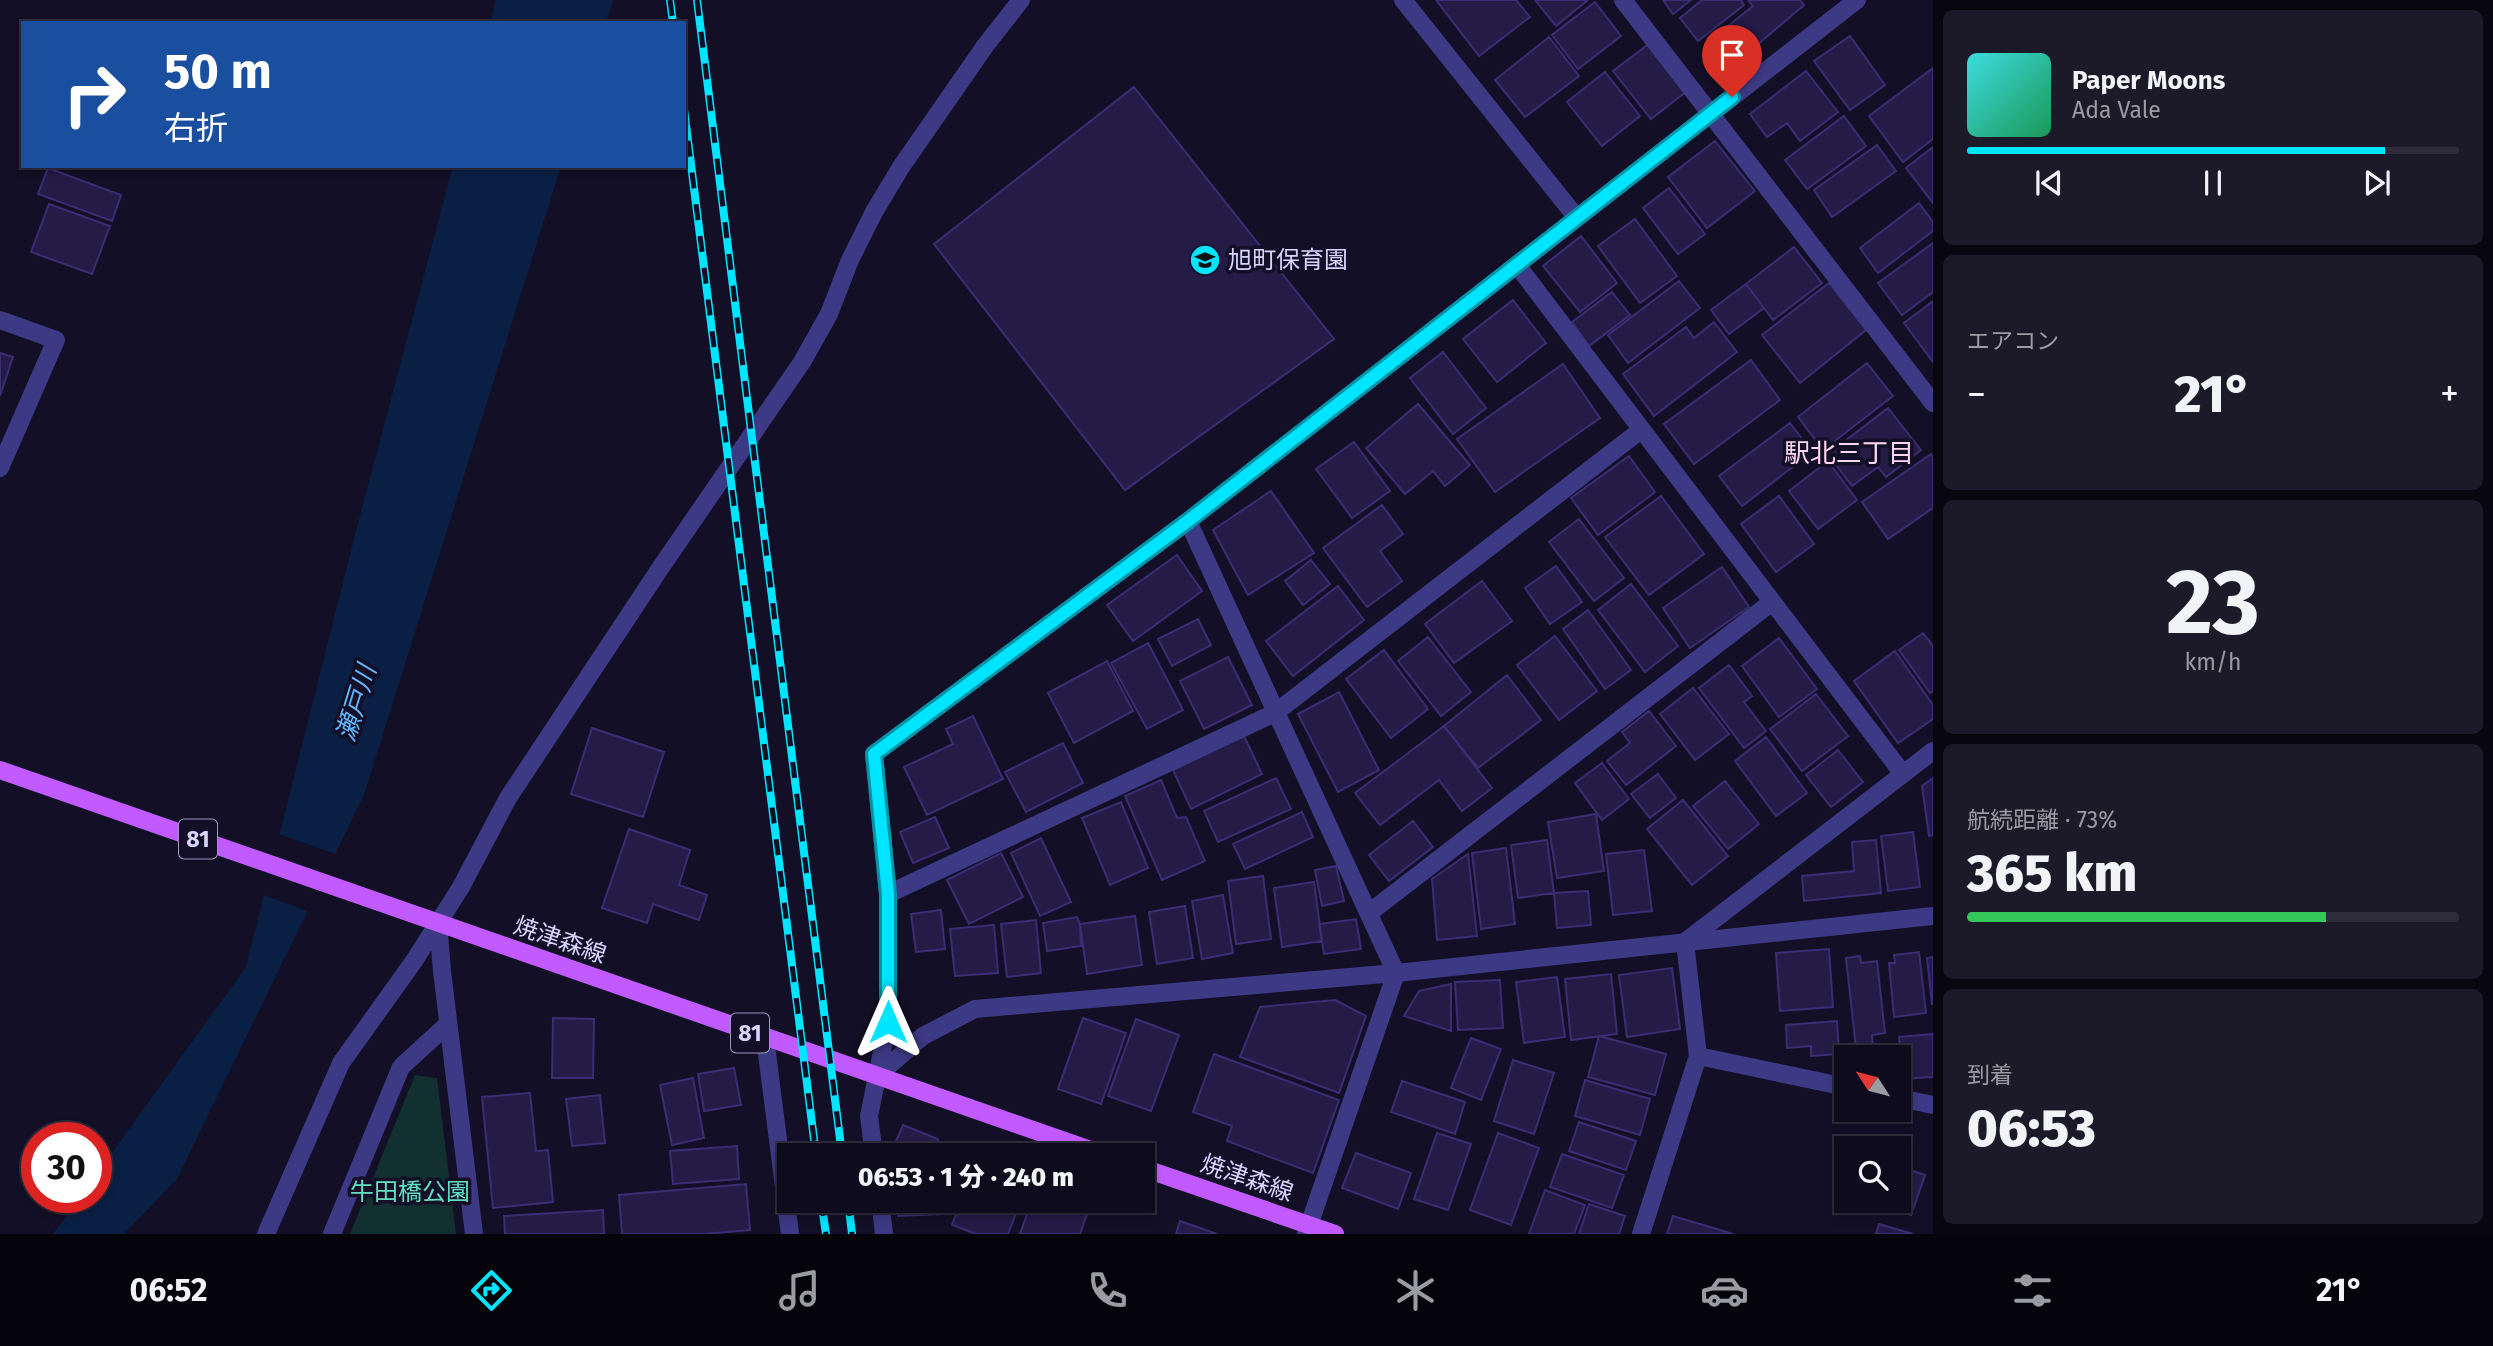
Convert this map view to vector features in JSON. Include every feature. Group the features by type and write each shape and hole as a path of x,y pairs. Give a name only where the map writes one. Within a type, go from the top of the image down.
{"main road":[{"name":"焼津森線","path":"0,770 1070,1143"},
{"name":"焼津森線","path":"1155,1172 1307,1229 1335,1234"}],"street":[{"path":"267,1234 341,1063 414,961 461,887 508,798 661,567 802,362 830,314 850,260 868,224 901,167 985,46 1021,0"},
{"path":"1403,0 1577,218"},
{"path":"1623,0 1933,403"},
{"path":"872,1143 869,1116 888,1022 888,894 874,754 1188,521 1857,0"},
{"path":"1517,265 1903,774"},
{"path":"0,320 55,340 0,468"},
{"path":"888,894 1275,713 1641,430"},
{"path":"1188,521 1396,972 1307,1229"},
{"path":"1369,913 1772,602"},
{"path":"1685,942 1933,751"},
{"path":"877,1076 923,1036 975,1009 1396,972 1933,916"},
{"path":"438,923 474,1234"},
{"path":"1641,1234 1698,1056 1685,942"},
{"path":"332,1234 401,1067 448,1024"},
{"path":"765,1038 790,1234"},
{"path":"1698,1056 1834,1084"},
{"path":"1911,1100 1933,1105"},
{"path":"882,1213 884,1234"}],"green space":[{"name":"牛田橋公園","path":"415,1075 437,1078 456,1234 350,1234"}],"water":[{"path":"496,0 613,0 607,21 491,21"},
{"name":"瀬戸川","path":"452,168 560,168 364,795 177,1179 124,1234 53,1234 68,1213 112,1213 112,1153 246,967 358,523"}],"pier":[{"path":"276,833 338,855 310,912 261,894"}],"building":[{"path":"1436,0 1516,0 1530,17 1479,56"},
{"path":"1535,0 1588,0 1556,26"},
{"path":"1663,0 1691,0 1673,14"},
{"path":"1702,0 1741,0 1744,5 1698,41 1680,18"},
{"path":"1748,0 1800,0 1804,5 1744,56 1723,30 1753,6"},
{"path":"1595,2 1621,36 1578,69 1552,35"},
{"path":"1850,36 1885,85 1850,110 1814,61"},
{"path":"1549,37 1579,76 1525,117 1495,80"},
{"path":"1650,43 1687,91 1651,119 1613,71"},
{"path":"1933,68 1933,139 1903,162 1869,116"},
{"path":"1806,71 1838,112 1800,141 1787,123 1767,137 1750,114"},
{"path":"1605,72 1640,116 1602,146 1567,102"},
{"path":"1134,87 1334,339 1125,490 934,244"},
{"path":"1844,116 1866,146 1807,189 1785,160"},
{"path":"1715,141 1755,191 1707,228 1668,177"},
{"path":"1877,145 1896,171 1832,217 1814,190"},
{"path":"1933,147 1933,203 1906,168"},
{"path":"48,168 121,195 112,221 38,194"},
{"path":"1669,188 1705,234 1678,254 1643,208"},
{"path":"1919,203 1933,222 1933,231 1878,273 1860,248"},
{"path":"49,204 110,226 92,274 31,252"},
{"path":"1635,219 1677,276 1640,303 1598,246"},
{"path":"1581,236 1617,283 1580,312 1543,266"},
{"path":"1933,243 1933,292 1902,315 1878,283"},
{"path":"1794,247 1822,283 1773,320 1746,284"},
{"path":"1679,281 1700,308 1628,363 1608,335"},
{"path":"1829,283 1866,330 1800,383 1762,335"},
{"path":"1746,284 1764,308 1729,334 1711,310"},
{"path":"1612,292 1630,315 1589,346 1572,322"},
{"path":"1513,300 1546,343 1497,382 1463,339"},
{"path":"1933,301 1933,362 1904,323"},
{"path":"1714,322 1737,352 1654,416 1623,374 1686,327 1694,338"},
{"path":"1443,352 1486,408 1453,434 1410,378"},
{"path":"0,353 13,357 0,396"},
{"path":"1751,360 1780,400 1694,464 1664,424"},
{"path":"1867,363 1893,396 1823,450 1798,417"},
{"path":"1563,364 1600,418 1495,492 1457,439"},
{"path":"1418,404 1470,465 1445,486 1433,471 1405,494 1366,448"},
{"path":"1888,408 1921,450 1886,477 1878,467 1852,486 1828,454"},
{"path":"1790,423 1812,452 1742,506 1719,476"},
{"path":"1354,442 1390,491 1352,518 1316,469"},
{"path":"1931,454 1933,508 1888,539 1862,502"},
{"path":"1629,456 1655,492 1598,535 1571,498"},
{"path":"1828,461 1857,500 1818,529 1789,491"},
{"path":"1271,491 1314,553 1248,595 1213,530"},
{"path":"1661,496 1704,554 1649,595 1605,537"},
{"path":"1779,496 1814,544 1776,572 1741,524"},
{"path":"1382,505 1403,534 1380,551 1402,581 1367,607 1323,548"},
{"path":"1579,519 1624,578 1594,601 1549,542"},
{"path":"1177,555 1202,591 1133,641 1107,605"},
{"path":"1311,560 1330,584 1303,605 1285,581"},
{"path":"1556,566 1582,602 1550,624 1525,588"},
{"path":"1722,567 1749,607 1690,648 1663,608"},
{"path":"1482,581 1512,621 1454,663 1425,624"},
{"path":"1631,584 1678,646 1645,672 1598,610"},
{"path":"1338,586 1364,620 1293,676 1266,641"},
{"path":"1588,610 1631,670 1605,689 1563,629"},
{"path":"1198,619 1211,645 1172,666 1158,639"},
{"path":"1923,633 1933,646 1933,691 1930,693 1899,650"},
{"path":"1555,636 1597,691 1559,720 1517,665"},
{"path":"1428,637 1471,692 1441,716 1398,661"},
{"path":"1779,638 1817,689 1779,717 1742,666"},
{"path":"1148,643 1183,710 1147,729 1111,663"},
{"path":"1384,650 1428,709 1391,738 1346,679"},
{"path":"1895,651 1933,705 1933,719 1898,743 1854,681"},
{"path":"1228,657 1252,705 1204,729 1180,681"},
{"path":"1107,661 1133,711 1074,743 1048,693"},
{"path":"1729,665 1752,696 1744,702 1766,731 1744,748 1699,688"},
{"path":"1507,675 1541,720 1478,768 1444,726"},
{"path":"1693,688 1729,734 1695,760 1660,714"},
{"path":"1339,692 1379,770 1338,792 1298,714"},
{"path":"1816,694 1848,736 1802,771 1770,729"},
{"path":"1649,711 1676,746 1626,785 1607,761 1630,743 1622,732"},
{"path":"973,716 1003,779 927,815 904,767 953,744 946,729"},
{"path":"1444,726 1492,788 1462,811 1439,780 1380,825 1355,793"},
{"path":"592,728 664,752 643,817 571,794"},
{"path":"1244,736 1262,774 1191,809 1173,770"},
{"path":"1766,737 1807,793 1776,816 1735,761"},
{"path":"1063,743 1083,783 1026,812 1005,772"},
{"path":"1838,750 1863,782 1831,807 1806,775"},
{"path":"1602,763 1629,799 1602,820 1575,783"},
{"path":"1658,774 1676,798 1650,818 1631,794"},
{"path":"1276,778 1291,809 1218,842 1204,811"},
{"path":"1933,778 1933,835 1929,836 1922,786"},
{"path":"1161,780 1177,818 1186,817 1205,861 1162,880 1125,796"},
{"path":"1725,781 1759,824 1728,849 1693,806"},
{"path":"1683,800 1728,856 1692,885 1647,829"},
{"path":"1121,802 1148,868 1110,885 1082,818"},
{"path":"1302,812 1313,837 1245,869 1233,844"},
{"path":"1596,814 1604,871 1557,878 1548,822"},
{"path":"935,817 949,848 913,863 900,832"},
{"path":"1413,821 1433,847 1389,881 1369,855"},
{"path":"629,829 690,850 679,885 707,895 699,920 653,904 647,923 602,908"},
{"path":"1913,832 1920,887 1888,891 1881,836"},
{"path":"1041,838 1071,902 1040,916 1011,853"},
{"path":"1547,840 1554,893 1518,898 1511,845"},
{"path":"1876,840 1881,893 1804,901 1802,876 1854,871 1852,842"},
{"path":"1506,848 1515,924 1481,929 1472,853"},
{"path":"1644,850 1652,911 1613,915 1606,854"},
{"path":"1001,853 1023,897 969,924 947,880"},
{"path":"1468,854 1477,936 1437,940 1432,879"},
{"path":"1336,866 1344,901 1322,906 1315,870"},
{"path":"1263,876 1271,939 1236,944 1228,881"},
{"path":"1314,882 1322,941 1282,947 1274,888"},
{"path":"1588,891 1591,925 1557,928 1554,893"},
{"path":"1223,895 1233,953 1202,959 1192,901"},
{"path":"1185,906 1193,958 1157,964 1149,912"},
{"path":"941,910 945,949 916,952 911,914"},
{"path":"1135,916 1142,965 1087,974 1080,924"},
{"path":"1077,917 1081,946 1047,951 1043,923"},
{"path":"1356,919 1361,949 1324,954 1319,924"},
{"path":"1036,920 1041,973 1007,977 1001,924"},
{"path":"994,925 998,973 955,976 950,929"},
{"path":"1829,949 1833,1007 1780,1011 1776,953"},
{"path":"1919,952 1926,1013 1894,1017 1889,963 1895,963 1894,955"},
{"path":"1860,956 1861,963 1877,961 1885,1033 1872,1035 1873,1045 1856,1045 1846,958"},
{"path":"1933,957 1933,1004 1932,1004 1927,958"},
{"path":"1672,968 1680,1029 1627,1037 1619,975"},
{"path":"1611,974 1617,1034 1571,1040 1565,979"},
{"path":"1557,977 1565,1037 1524,1043 1516,982"},
{"path":"1500,980 1503,1028 1458,1030 1455,982"},
{"path":"1451,984 1451,1031 1404,1016 1419,991"},
{"path":"1335,1000 1366,1016 1339,1093 1240,1057 1260,1007"},
{"path":"553,1018 594,1019 593,1078 552,1078"},
{"path":"1083,1018 1126,1033 1101,1104 1058,1089"},
{"path":"1136,1019 1179,1035 1151,1111 1108,1096"},
{"path":"1837,1021 1838,1045 1834,1045 1834,1054 1811,1056 1811,1046 1787,1048 1786,1025"},
{"path":"1933,1034 1933,1077 1911,1078 1911,1045 1900,1045 1899,1037"},
{"path":"1599,1036 1666,1054 1655,1095 1588,1077"},
{"path":"1471,1038 1501,1049 1481,1100 1451,1088"},
{"path":"1214,1054 1339,1100 1313,1173 1227,1141 1232,1126 1193,1112"},
{"path":"1513,1060 1554,1073 1534,1134 1494,1121"},
{"path":"734,1068 741,1105 704,1111 698,1074"},
{"path":"693,1078 704,1138 672,1145 660,1085"},
{"path":"1585,1080 1650,1099 1640,1135 1575,1116"},
{"path":"1402,1081 1465,1102 1455,1134 1391,1112"},
{"path":"530,1093 536,1151 548,1150 553,1202 493,1208 482,1097"},
{"path":"600,1095 605,1143 572,1146 566,1099"},
{"path":"1579,1122 1636,1141 1626,1170 1569,1151"},
{"path":"903,1125 938,1139 936,1143 895,1143"},
{"path":"1437,1133 1471,1144 1448,1210 1414,1199"},
{"path":"1498,1133 1539,1148 1511,1225 1470,1210"},
{"path":"737,1146 739,1179 673,1184 670,1151"},
{"path":"1356,1153 1411,1173 1398,1209 1342,1188"},
{"path":"1562,1154 1624,1175 1612,1208 1550,1187"},
{"path":"1911,1170 1925,1175 1911,1215 1905,1213 1911,1213"},
{"path":"746,1184 750,1230 704,1234 622,1234 619,1195"},
{"path":"1545,1190 1585,1205 1574,1234 1529,1234"},
{"path":"1589,1204 1625,1216 1619,1234 1579,1234"},
{"path":"603,1210 604,1234 505,1234 504,1216"},
{"path":"898,1213 945,1214 898,1216"},
{"path":"956,1213 1016,1213 1008,1234 976,1234 952,1225"},
{"path":"1027,1213 1087,1213 1080,1234 1020,1234"},
{"path":"1673,1216 1733,1234 1667,1234"},
{"path":"1180,1221 1217,1234 1176,1234"},
{"path":"1879,1224 1913,1234 1876,1234"}],"railway":[{"path":"670,0 673,21"},
{"path":"697,0 840,1143"},
{"path":"686,125 814,1143"},
{"path":"823,1213 826,1234"},
{"path":"850,1213 852,1234"}],"place":[{"name":"旭町保育園","path":"1205,260"}],"district":[{"name":"駅北三丁目","path":"1849,453"}],"route":[{"path":"888,1022 888,894 874,754 1188,521 1732,97"}]}
